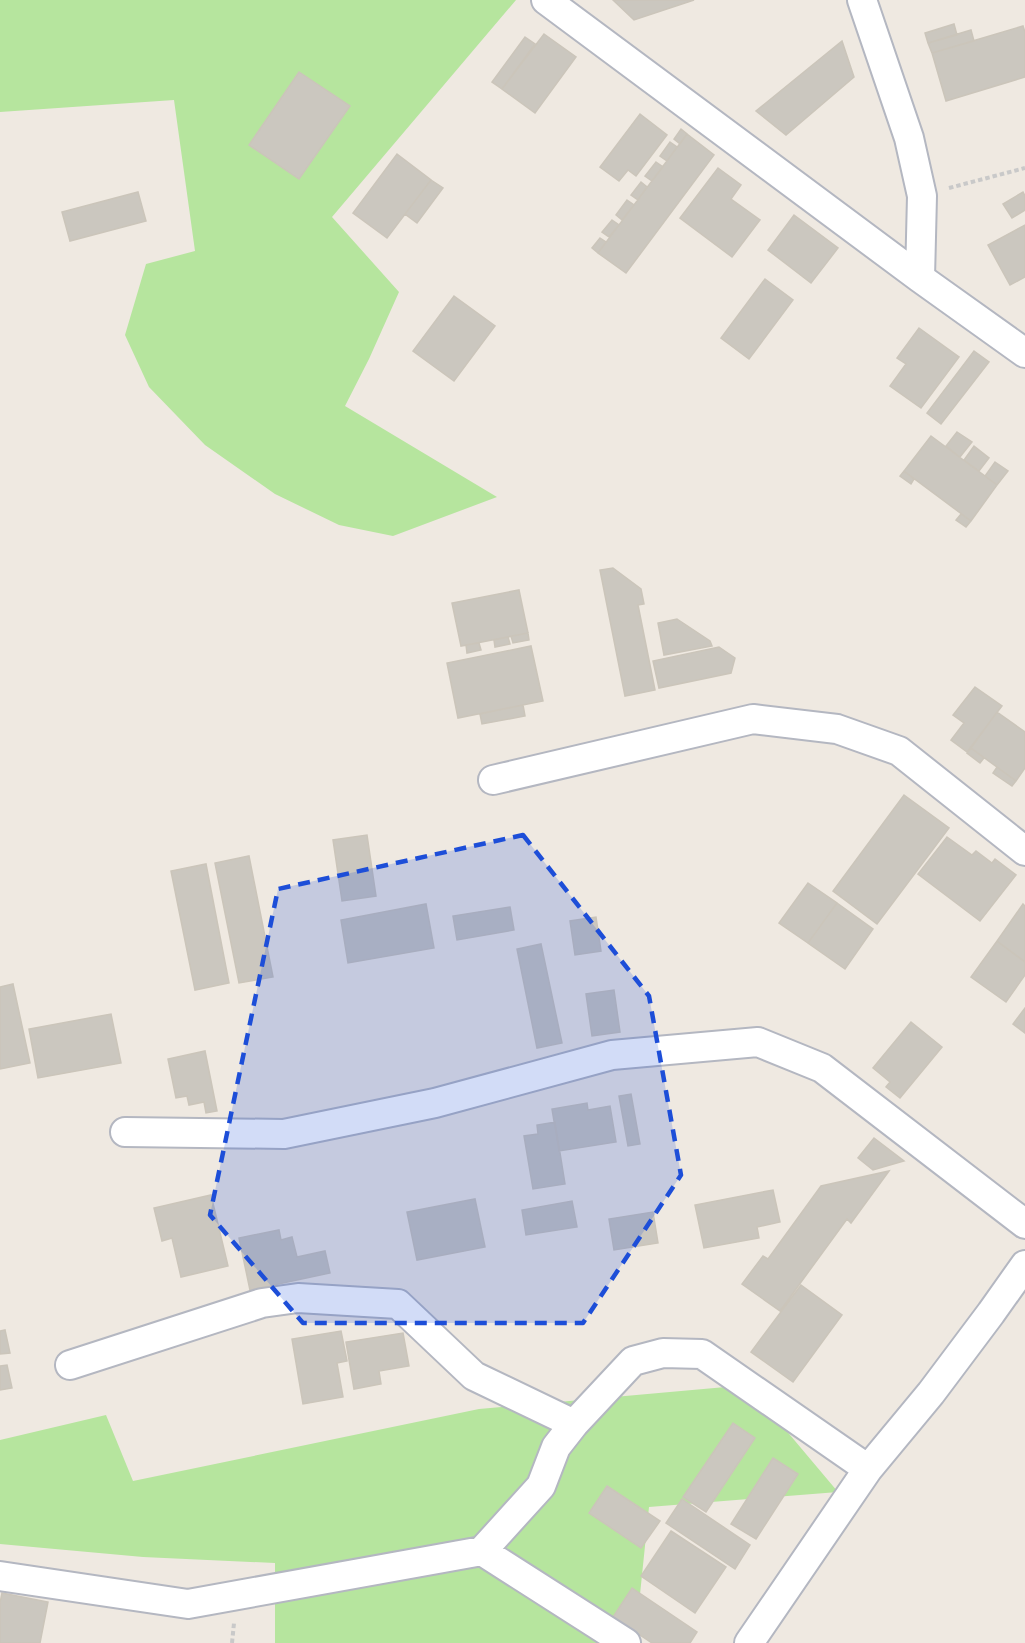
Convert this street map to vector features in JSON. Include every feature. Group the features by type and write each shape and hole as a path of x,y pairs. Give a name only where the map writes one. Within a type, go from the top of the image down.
{"street":[{"path":"546,0 920,278 1025,353"},
{"path":"862,0 909,138 922,196 920,278"},
{"path":"493,780 753,719 837,729 899,751 1025,851"},
{"path":"125,1132 284,1134 435,1104 612,1055 758,1041 822,1068 1025,1224"},
{"path":"749,1643 868,1469 931,1393 1025,1265"},
{"path":"70,1365 262,1303 298,1298 398,1304 474,1376 574,1424"},
{"path":"0,1576 188,1604 482,1551 541,1486 556,1447 574,1424 633,1361 663,1353 702,1354 868,1469"},
{"path":"482,1551 626,1643"}],"path":[{"path":"922,196 1025,168"}],"highlighted area":[{"path":"523,835 649,996 681,1175 583,1323 303,1323 210,1215 278,889"}],"green space":[{"path":"0,0 516,0 332,217 399,292 345,406 497,497 393,536 339,525 275,494 205,445 149,387 125,335 146,264 195,251 174,100 0,112"},
{"path":"748,1385 838,1492 649,1507 635,1643 275,1643 275,1563 143,1557 0,1544 0,1440 106,1415 133,1481 479,1409"}],"building":[{"path":"613,0 694,0 634,20"},
{"path":"954,24 957,35 928,43 925,33"},
{"path":"1023,26 1025,77 946,101 932,53"},
{"path":"971,30 974,41 932,53 928,43"},
{"path":"544,34 576,57 535,113 502,89"},
{"path":"525,37 535,44 502,89 492,82"},
{"path":"842,41 854,77 786,135 756,111"},
{"path":"299,72 350,106 299,179 249,145"},
{"path":"640,114 667,135 636,176 628,170 619,181 600,167"},
{"path":"681,129 687,134 680,144 674,139"},
{"path":"687,134 714,155 626,273 598,253"},
{"path":"670,142 677,147 667,161 660,156"},
{"path":"397,154 431,180 387,238 353,213"},
{"path":"656,162 663,167 652,181 645,176"},
{"path":"718,168 741,185 731,199 760,220 732,257 680,218"},
{"path":"431,180 443,188 417,223 405,214"},
{"path":"641,182 647,187 638,200 631,195"},
{"path":"138,192 146,221 70,241 62,212"},
{"path":"1023,192 1025,210 1012,218 1003,204"},
{"path":"627,200 634,205 622,220 616,215"},
{"path":"794,215 838,248 811,283 768,250"},
{"path":"612,220 619,225 609,237 602,232"},
{"path":"1025,225 1025,277 1010,285 988,245"},
{"path":"600,238 606,242 598,253 592,248"},
{"path":"765,279 793,300 749,359 721,338"},
{"path":"454,296 495,326 454,381 413,351"},
{"path":"919,328 959,357 921,408 890,386 906,364 897,358"},
{"path":"974,351 989,362 941,424 927,413"},
{"path":"957,432 972,442 960,457 946,446"},
{"path":"931,436 997,485 971,521 904,471"},
{"path":"974,446 989,458 979,471 964,460"},
{"path":"995,462 1008,471 997,485 985,476"},
{"path":"904,471 914,479 911,484 900,476"},
{"path":"961,514 971,521 966,527 956,520"},
{"path":"613,568 641,589 644,604 638,605 655,690 625,696 600,570"},
{"path":"519,590 528,633 461,646 452,603"},
{"path":"677,619 710,641 712,646 664,655 658,623"},
{"path":"528,633 529,640 513,643 511,636"},
{"path":"508,637 510,644 495,647 494,640"},
{"path":"479,643 481,650 467,653 466,645"},
{"path":"531,646 543,701 458,718 447,663"},
{"path":"719,647 735,658 731,673 659,688 653,661"},
{"path":"975,687 1002,706 967,752 951,740 964,723 953,715"},
{"path":"523,705 525,716 482,724 480,714"},
{"path":"997,712 1025,732 1025,768 1016,781 971,748"},
{"path":"971,748 984,758 980,763 967,753"},
{"path":"997,767 1016,781 1012,786 993,773"},
{"path":"904,795 949,828 877,924 833,891"},
{"path":"367,835 376,896 342,901 333,840"},
{"path":"947,837 972,855 976,851 992,863 995,859 1016,875 980,921 918,874"},
{"path":"249,856 273,977 239,983 215,863"},
{"path":"206,864 229,983 195,990 171,871"},
{"path":"808,883 837,903 808,943 779,923"},
{"path":"837,903 873,929 845,969 808,943"},
{"path":"426,904 434,948 348,963 341,920"},
{"path":"1023,904 1025,906 1025,962 997,941"},
{"path":"510,907 514,930 457,940 453,916"},
{"path":"596,917 601,951 575,955 570,921"},
{"path":"997,941 1025,962 1025,975 1006,1002 971,977"},
{"path":"541,944 562,1043 537,1048 517,949"},
{"path":"13,984 30,1063 0,1069 0,987"},
{"path":"614,990 620,1032 592,1036 586,994"},
{"path":"1025,1008 1025,1033 1013,1024"},
{"path":"111,1014 121,1063 38,1078 29,1029"},
{"path":"911,1022 942,1047 900,1098 886,1087 890,1082 873,1068"},
{"path":"205,1051 217,1111 206,1113 204,1102 189,1105 187,1096 176,1098 168,1059"},
{"path":"631,1094 640,1144 628,1146 619,1096"},
{"path":"587,1103 588,1110 610,1106 616,1142 559,1151 552,1109"},
{"path":"555,1122 565,1184 533,1189 524,1136 538,1134 537,1125"},
{"path":"874,1138 904,1161 873,1170 858,1158"},
{"path":"889,1171 851,1223 847,1219 780,1311 742,1284 763,1256 768,1259 821,1186"},
{"path":"773,1190 780,1222 757,1227 759,1238 704,1248 695,1205"},
{"path":"211,1195 228,1266 181,1277 172,1238 162,1241 154,1208"},
{"path":"475,1199 485,1247 417,1260 407,1212"},
{"path":"572,1201 577,1227 526,1235 522,1210"},
{"path":"653,1212 658,1243 614,1250 609,1219"},
{"path":"279,1230 281,1240 292,1237 297,1257 325,1251 330,1273 250,1290 239,1238"},
{"path":"801,1285 842,1315 793,1382 751,1352"},
{"path":"5,1330 10,1353 0,1354 0,1331"},
{"path":"341,1331 347,1361 337,1363 343,1397 303,1404 292,1339"},
{"path":"403,1333 409,1366 379,1371 381,1384 354,1389 346,1342"},
{"path":"7,1365 12,1388 0,1390 0,1366"},
{"path":"733,1423 755,1438 706,1512 683,1497"},
{"path":"773,1458 798,1474 756,1539 731,1524"},
{"path":"607,1486 660,1521 641,1548 589,1513"},
{"path":"682,1499 750,1545 735,1569 666,1523"},
{"path":"671,1531 726,1567 695,1613 641,1576"},
{"path":"632,1588 697,1632 690,1643 652,1643 613,1617"},
{"path":"2,1593 48,1602 40,1643 0,1643"}]}
